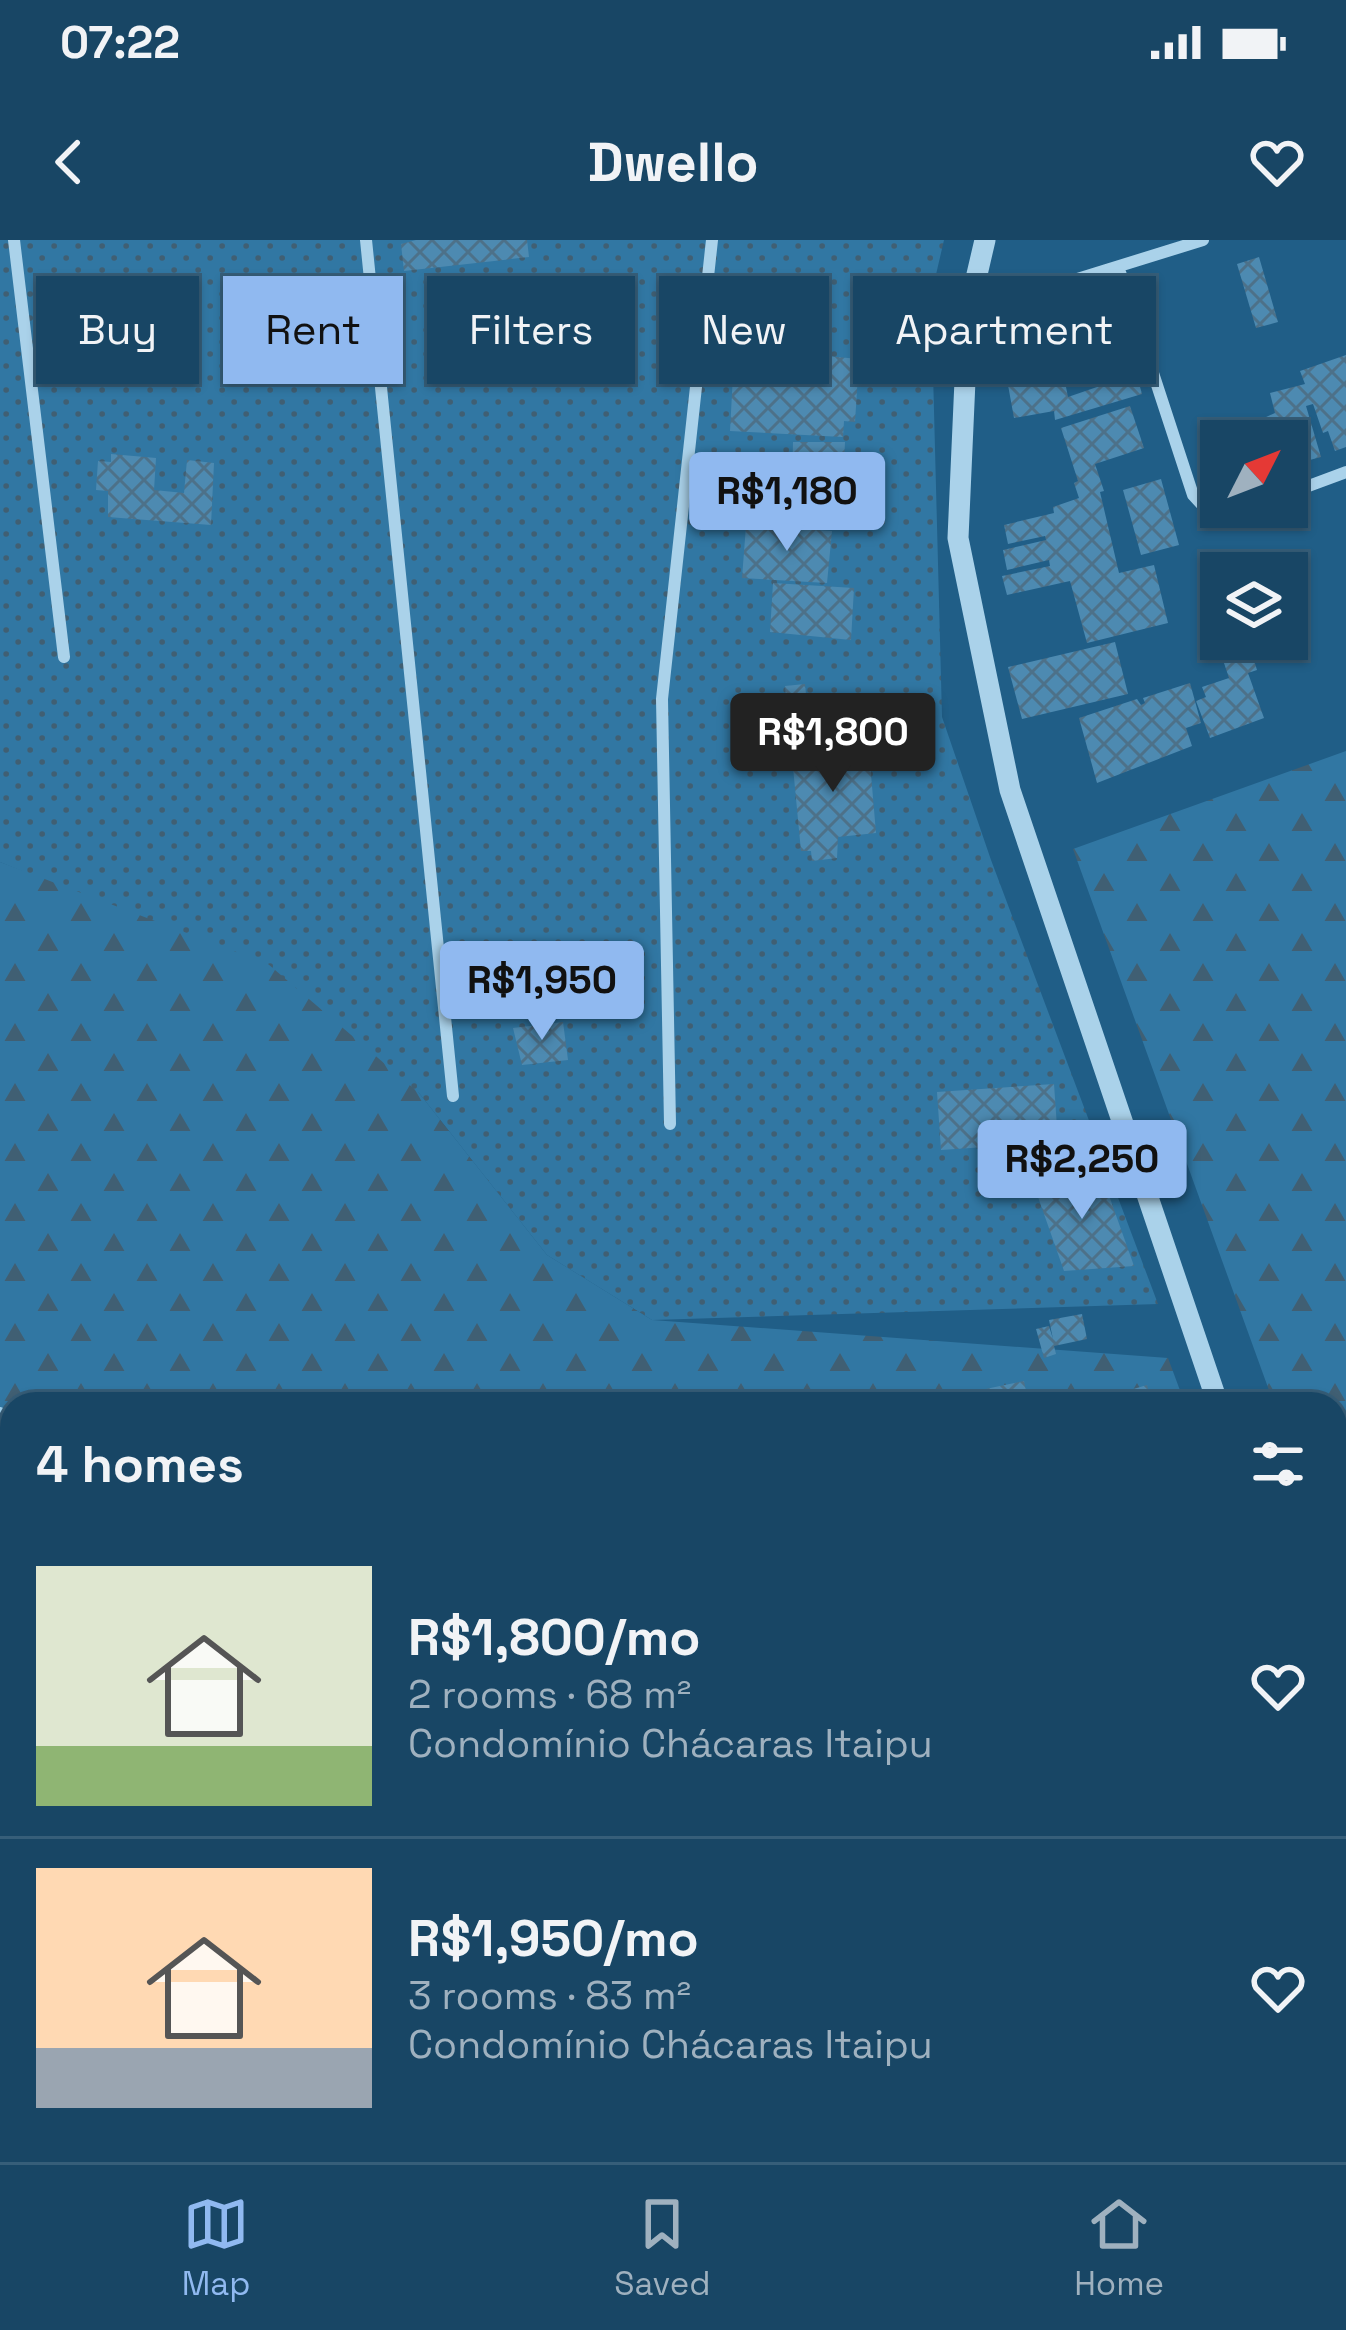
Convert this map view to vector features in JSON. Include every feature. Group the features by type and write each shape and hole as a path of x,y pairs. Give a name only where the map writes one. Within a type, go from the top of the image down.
{"street":[{"path":"14,240 64,657"},
{"path":"367,240 453,1096"},
{"path":"670,1124 662,699 712,240"},
{"path":"977,276 985,240"},
{"path":"1096,276 1203,240"},
{"path":"1119,269 1193,495 1200,503"},
{"path":"965,384 958,538 1010,790 1214,1392"},
{"path":"1308,486 1346,472"}],"green space":[{"path":"0,240 944,240 936,276 853,276 853,384 933,384 942,717 1158,1304 652,1320 547,1255 419,1093 66,889 0,862"},
{"path":"1346,751 1346,1392 1270,1392 1073,849"},
{"path":"0,862 268,964 419,1093 547,1255 652,1320 1168,1358 1181,1392 0,1392"}],"building":[{"path":"527,240 529,257 404,271 401,244"},
{"path":"1259,257 1278,322 1256,328 1237,264"},
{"path":"1346,355 1346,447 1335,451 1313,404 1306,406 1321,457 1308,460 1308,420 1264,418 1275,413 1270,393 1305,384 1300,371"},
{"path":"829,356 853,358 853,384 857,384 855,422 844,421 843,437 730,431 733,384 829,384"},
{"path":"1008,384 1065,384 1068,397 1096,384 1139,384 1142,394 1055,420 1054,411 1014,418"},
{"path":"1130,406 1144,448 1095,464 1119,573 1154,565 1168,623 1087,643 1070,581 1007,595 1002,576 1050,566 1049,560 1007,570 1003,550 1046,540 1045,536 1008,544 1004,525 1054,513 1053,507 1079,498 1061,428"},
{"path":"793,442 845,442 844,463 854,463 853,493 840,493 839,509 808,508 809,491 792,490"},
{"path":"111,454 156,458 154,490 184,493 187,460 214,463 211,525 108,517 108,491 96,490 98,461 111,462"},
{"path":"1161,479 1179,545 1141,555 1123,490"},
{"path":"746,526 832,531 827,583 742,578"},
{"path":"773,583 854,588 851,640 770,632"},
{"path":"1115,642 1128,694 1022,719 1008,667"},
{"path":"1223,660 1254,660 1257,670 1248,673 1264,718 1210,738 1196,701 1206,697 1202,687 1229,678"},
{"path":"1190,683 1201,723 1186,728 1192,746 1097,783 1079,718 1137,699 1141,705 1143,698"},
{"path":"805,684 807,705 787,707 785,686"},
{"path":"868,739 876,833 838,837 837,858 812,861 811,851 801,851 791,746"},
{"path":"563,1022 568,1060 522,1065 513,1028"},
{"path":"1054,1084 1058,1142 941,1150 937,1092"},
{"path":"1101,1173 1134,1266 1064,1271 1031,1177"},
{"path":"1082,1314 1087,1339 1054,1346 1056,1354 1044,1358 1036,1329 1049,1326 1053,1339 1049,1320"},
{"path":"1024,1381 1026,1392 981,1392"}]}
